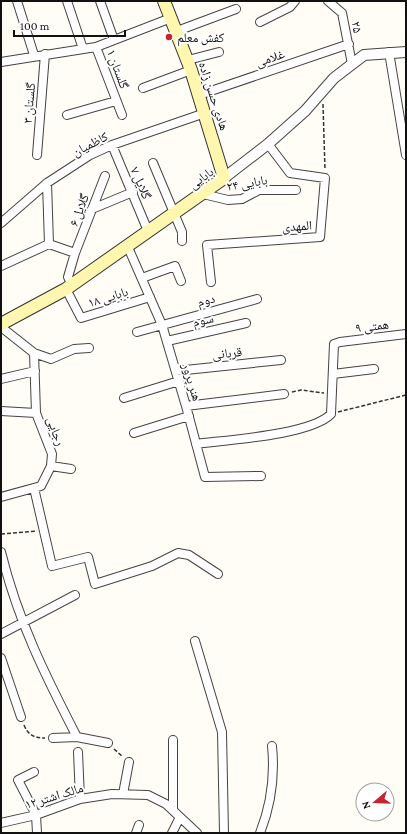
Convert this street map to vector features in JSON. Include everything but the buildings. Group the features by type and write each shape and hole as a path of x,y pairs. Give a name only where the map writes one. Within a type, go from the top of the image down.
{"main road":[{"name":"هادی حسن زاده","path":"164,1 189,65 224,178"},
{"name":"بابایی","path":"1,326 69,287 224,178"}],"street":[{"path":"17,1 34,55"},
{"path":"67,1 82,49"},
{"path":"100,1 114,40"},
{"path":"260,22 290,7 295,1"},
{"name":"۲۵","path":"328,1 342,13 352,64"},
{"path":"176,31 236,9"},
{"path":"2,59 96,47 171,18"},
{"name":"غلامی","path":"199,95 349,44"},
{"name":"گلستان ۱","path":"96,47 122,116"},
{"path":"143,88 219,52"},
{"path":"389,52 403,126 406,155"},
{"name":"بابایی","path":"224,178 268,144 305,111 334,78 364,55 389,52 406,52"},
{"name":"گلستان ۳","path":"37,155 45,54"},
{"name":"گلستان ۱","path":"67,115 116,101"},
{"name":"کاظمیان","path":"1,223 47,183 90,155 112,145 205,113"},
{"path":"268,144 290,173 325,178"},
{"name":"گلایل ۷","path":"112,145 148,230"},
{"path":"153,163 182,232 182,241"},
{"name":"گلایل ۶","path":"69,287 68,277 75,253 105,176"},
{"name":"المهدی","path":"211,282 207,245 320,237 325,178"},
{"path":"47,183 49,244"},
{"name":"بابایی ۲۴","path":"203,194 228,200 242,199 259,190 296,190"},
{"path":"92,209 132,192"},
{"path":"1,266 49,244 75,253"},
{"name":"هنر پرور","path":"127,245 162,325 189,416 205,477 261,476"},
{"path":"142,278 175,266 181,281"},
{"name":"بابایی ۱۸","path":"69,287 81,318 150,297"},
{"name":"دوم","path":"137,332 257,298"},
{"name":"سوم","path":"167,341 246,323"},
{"path":"1,326 34,352 51,359 74,349 89,348"},
{"name":"همتی ۹","path":"333,374 334,344 406,334"},
{"name":"رجایی","path":"1,497 41,486 52,466 52,454 36,413 34,352"},
{"name":"قربانی","path":"176,371 280,360"},
{"path":"196,444 294,430 325,420 331,414 333,374 374,369"},
{"path":"1,379 35,371"},
{"path":"124,398 179,381"},
{"path":"186,406 284,394"},
{"path":"1,411 36,413"},
{"path":"134,433 189,416"},
{"path":"52,466 71,469"},
{"path":"34,488 52,566 88,557 95,584 152,566 178,553 189,555 218,574"},
{"path":"1,552 22,622 43,672 77,737"},
{"path":"1,634 76,595"},
{"path":"195,641 222,732 224,833"},
{"path":"1,658 21,717"},
{"path":"53,738 77,737 108,743"},
{"path":"173,740 173,810"},
{"path":"260,833 272,788 274,771 272,746"},
{"path":"78,752 80,799"},
{"path":"123,794 129,762"},
{"path":"34,772 18,780 36,815 37,833"},
{"name":"مالک اشتر ۱۲","path":"1,823 36,815 80,799 112,794 148,795 166,804 196,833"},
{"path":"172,833 180,817"}],"path":[{"path":"322,91 325,178"},
{"path":"284,394 301,390 325,393 331,399"},
{"path":"331,414 406,395"},
{"path":"1,534 44,530"},
{"path":"21,717 29,734 34,737 53,738"},
{"path":"108,743 129,762"}],"place":[{"name":"کفش معلم","path":"169,37"}]}
